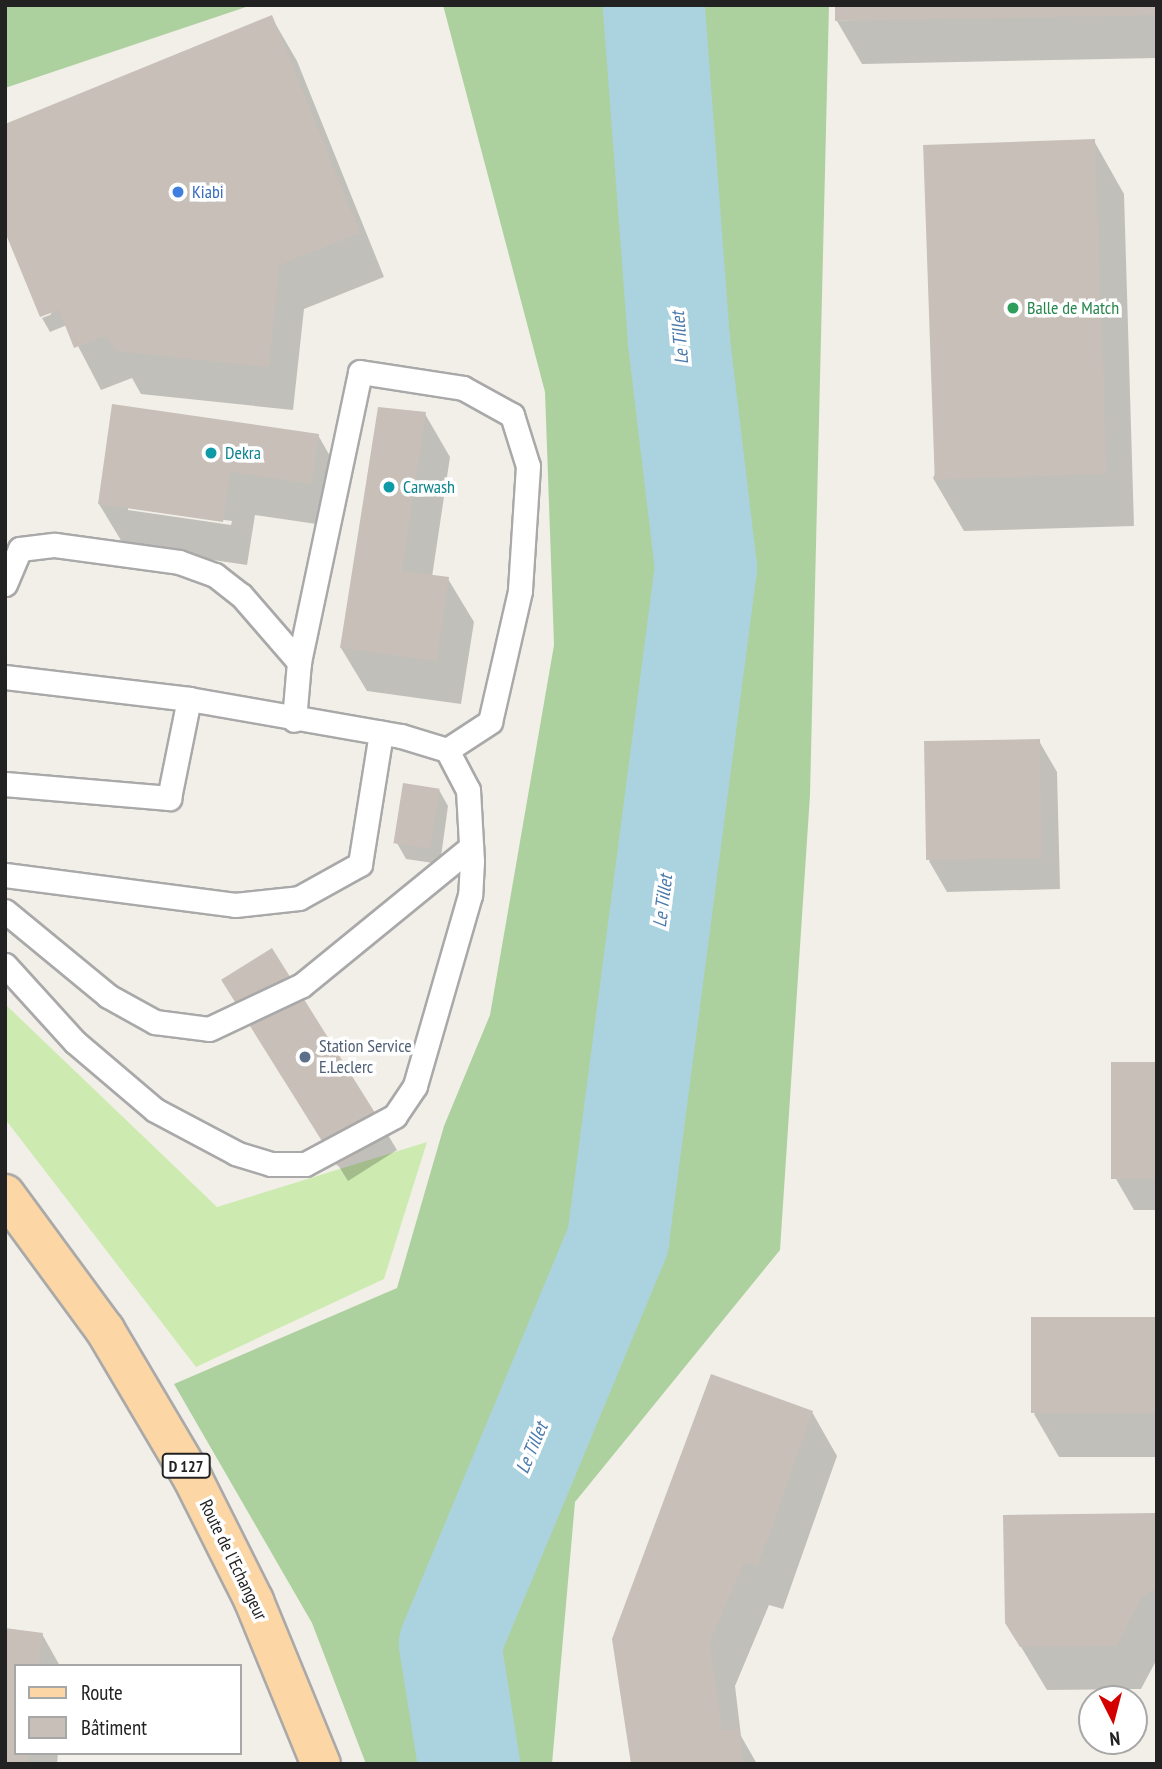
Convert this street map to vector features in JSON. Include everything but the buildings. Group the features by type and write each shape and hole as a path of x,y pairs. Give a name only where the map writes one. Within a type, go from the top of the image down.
{"main road":[{"name":"Route de l'Echangeur","path":"5,1194 104,1330 192,1477 254,1601 321,1764"}],"lane":[{"path":"5,677 188,699 294,720 381,733 447,750 491,722 520,591 527,466 512,415 463,388 360,372 299,662 294,720"},
{"path":"5,584 20,549 55,545 179,562 215,575 241,595 299,662"},
{"path":"5,784 169,799 188,699"},
{"path":"5,875 235,905 299,898 360,864 381,733"},
{"path":"5,965 75,1042 155,1110 236,1153 271,1164 305,1164 395,1116 415,1086 470,895 468,790 447,750"},
{"path":"5,911 108,996 155,1022 209,1029 302,985 471,847"}],"green space":[{"path":"5,5 252,5 5,88"},
{"path":"443,5 829,5 810,795 780,1250 575,1502 552,1764 366,1764 312,1623 174,1384 397,1288 444,1126 490,1015 554,645 545,392"},
{"path":"5,1004 217,1207 427,1142 384,1279 196,1367 5,1119"}],"waterway":[{"name":"Le Tillet","path":"469,1764 450,1644 618,1240 706,568 679,341 654,5"}],"place":[{"name":"Kiabi","path":"178,192"},
{"name":"Balle de Match","path":"1013,308"},
{"name":"Dekra","path":"211,453"},
{"name":"Carwash","path":"389,487"},
{"name":"Station Service E.Leclerc","path":"305,1057"}]}
